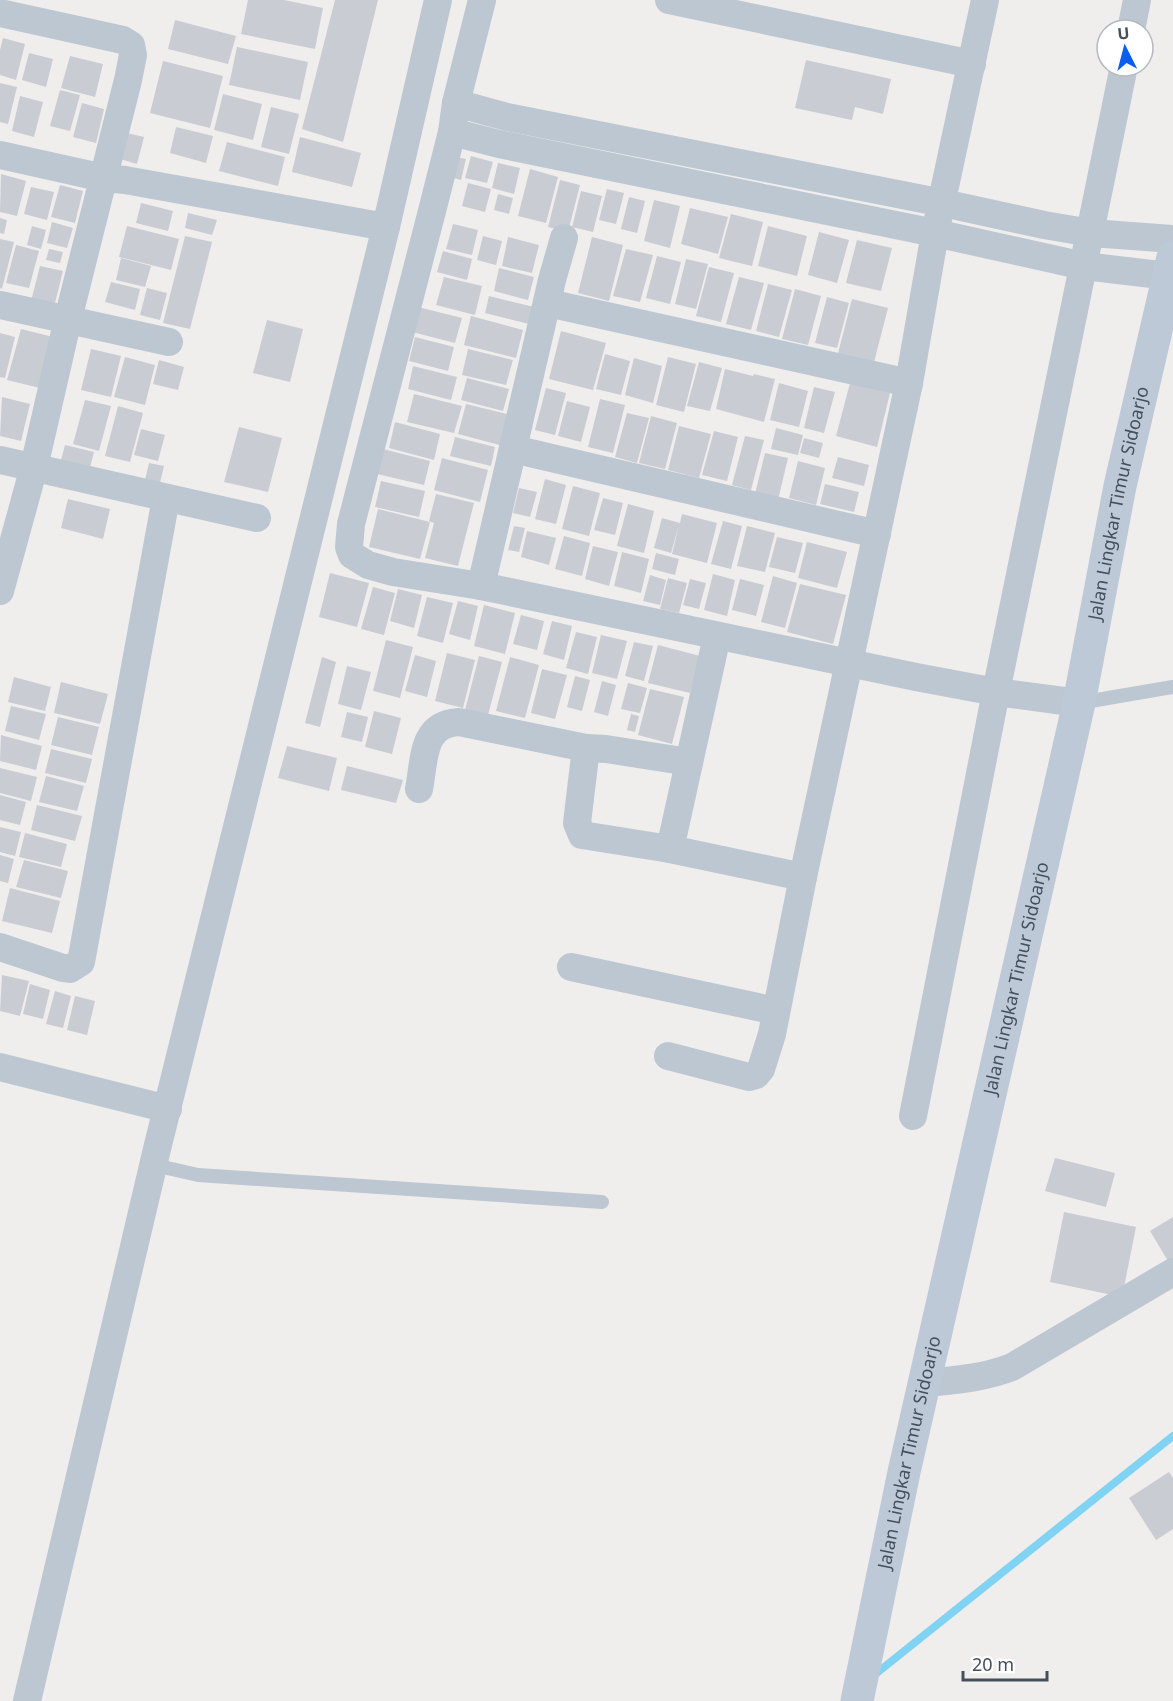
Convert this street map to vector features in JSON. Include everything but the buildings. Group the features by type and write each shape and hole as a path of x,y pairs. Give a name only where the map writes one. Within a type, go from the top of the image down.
{"main road":[{"name":"Jalan Lingkar Timur Sidoarjo","path":"857,1701 904,1472 1079,703 1120,486 1171,266"}],"street":[{"path":"27,1701 154,1165 386,227 438,0"},
{"path":"482,0 456,103 452,132 351,524 349,547 352,555 368,565 393,572 481,586 849,664 996,692 1079,703"},
{"path":"669,0 972,64"},
{"path":"669,1056 745,1077 753,1076 761,1069 772,1034 803,877 909,383 935,233 985,0"},
{"path":"1133,18 1137,0"},
{"path":"0,13 123,40 131,45 133,63 68,319 34,467 0,591"},
{"path":"913,1116 996,692 1122,78"},
{"path":"456,103 507,117 1091,233 1173,239"},
{"path":"499,144 507,117"},
{"path":"452,132 499,144 686,181 1084,266 1171,266"},
{"path":"686,181 692,153"},
{"path":"0,155 104,178 386,227"},
{"path":"481,586 564,238"},
{"path":"548,303 909,383"},
{"path":"0,305 169,342"},
{"path":"513,449 877,534"},
{"path":"0,460 257,518"},
{"path":"0,947 63,968 70,969 81,962 166,498"},
{"path":"670,849 717,636"},
{"path":"419,789 428,742 436,728 449,722 459,722 586,748 606,748 689,762"},
{"path":"586,748 577,823 579,831 586,836 670,849 803,877"},
{"path":"571,967 776,1011"},
{"path":"0,1068 168,1109"},
{"path":"926,1383 971,1379 1012,1367 1173,1272"}],"lane":[{"path":"1079,703 1173,687"},
{"path":"154,1165 198,1175 602,1203"}],"waterway":[{"path":"873,1676 1173,1436"}]}
